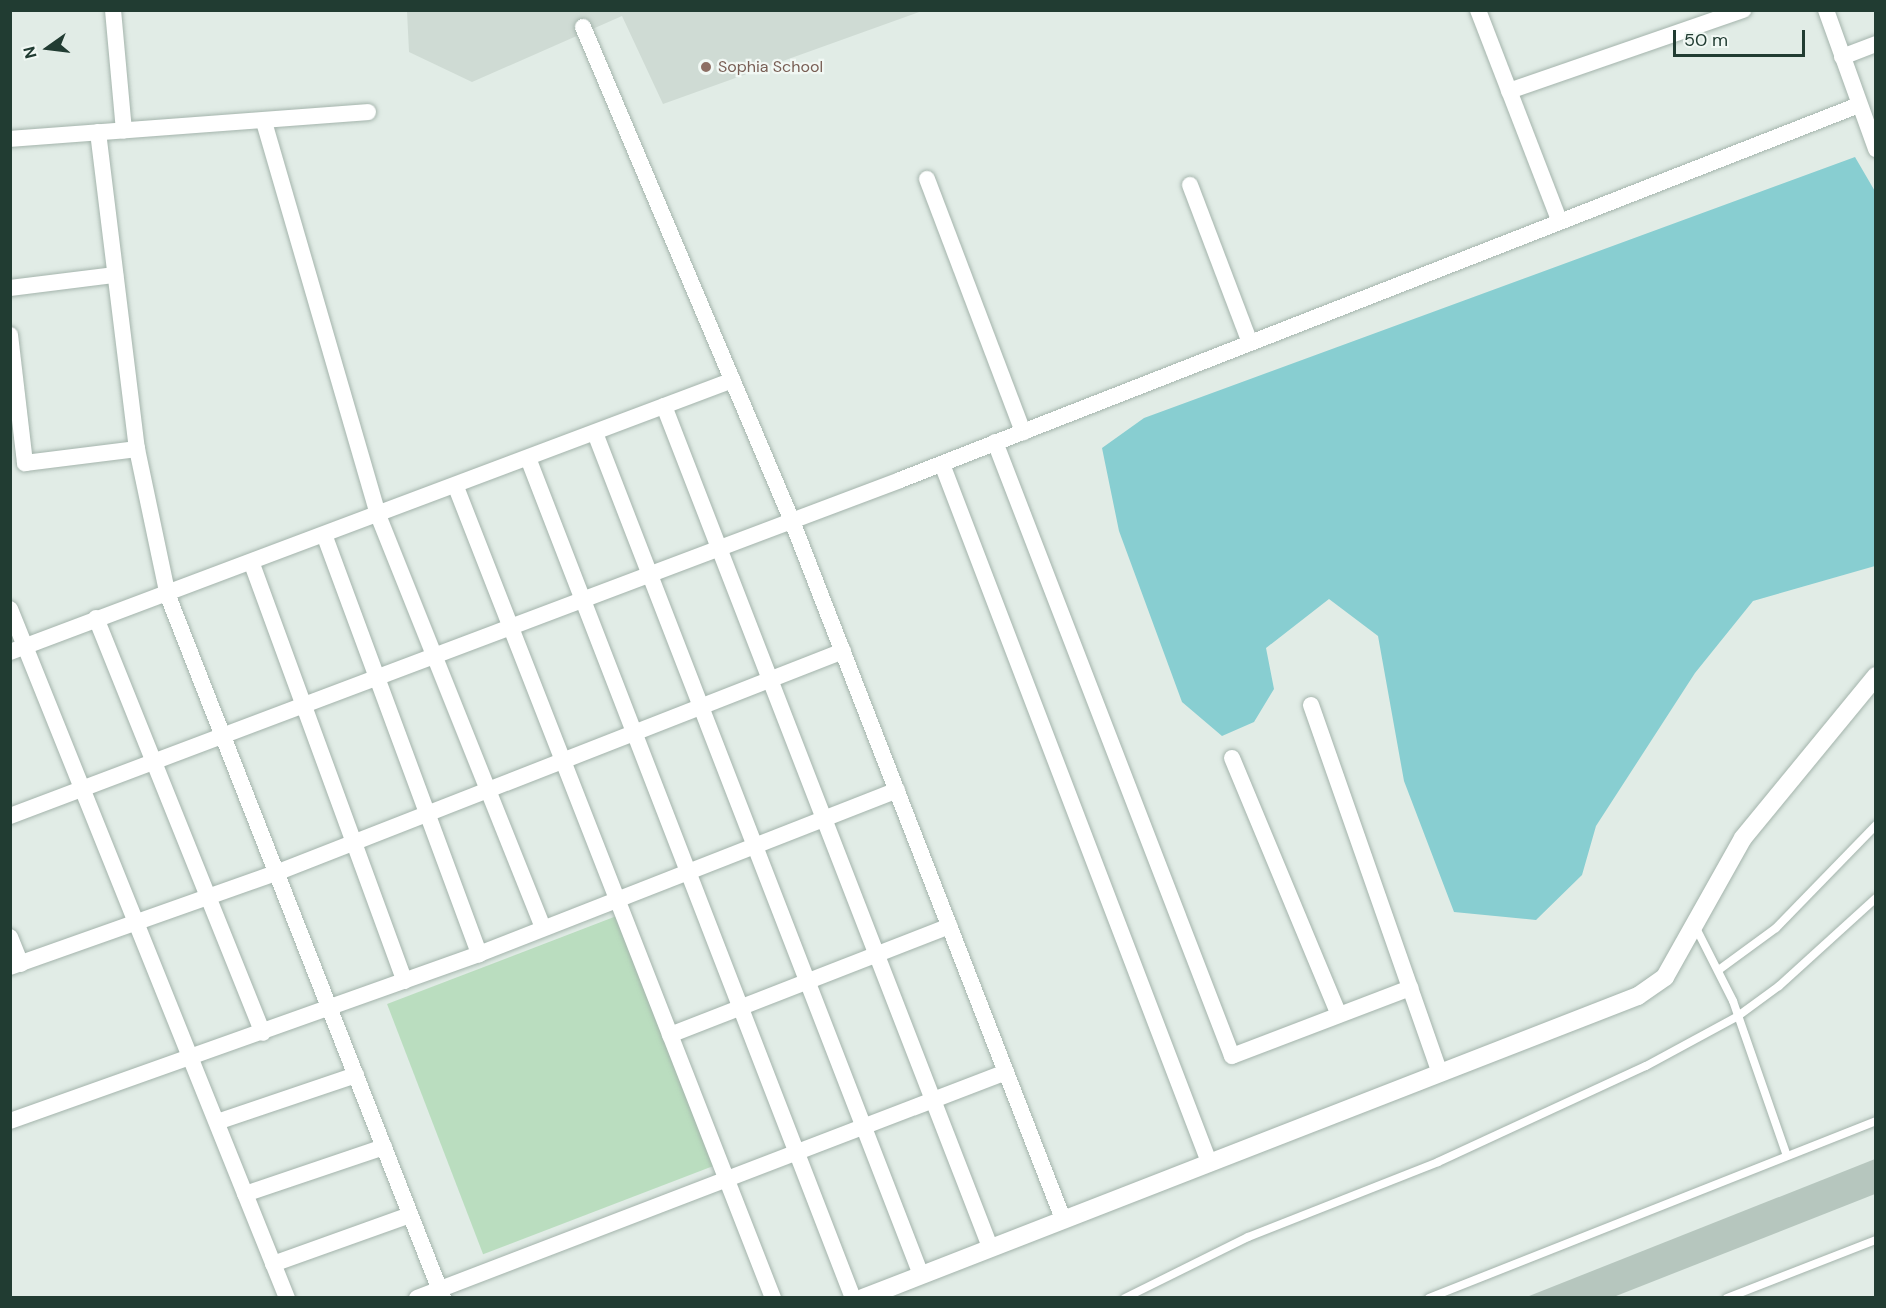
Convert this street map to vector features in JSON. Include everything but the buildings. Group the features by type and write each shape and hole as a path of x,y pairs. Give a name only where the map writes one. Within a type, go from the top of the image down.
{"street":[{"path":"113,10 124,130"},
{"path":"1509,91 1743,10"},
{"path":"1826,10 1859,105 1872,128 1875,149"},
{"path":"1480,11 1560,222"},
{"path":"583,27 792,521 1063,1219"},
{"path":"1842,57 1875,44"},
{"path":"10,816 942,464 1859,105"},
{"path":"10,139 264,122 368,112"},
{"path":"264,122 378,515 543,927"},
{"path":"98,132 137,449 168,596 441,1293"},
{"path":"927,180 1023,432"},
{"path":"1190,185 1250,343"},
{"path":"10,288 116,275"},
{"path":"10,335 25,463 137,449"},
{"path":"10,652 96,618 168,596 325,537 732,380"},
{"path":"664,406 721,547 990,1247"},
{"path":"595,433 699,707 921,1275"},
{"path":"995,442 1232,1056 1410,988"},
{"path":"528,458 853,1298"},
{"path":"942,464 1209,1162"},
{"path":"456,487 773,1298"},
{"path":"325,537 478,954"},
{"path":"252,564 405,981"},
{"path":"10,609 86,788 287,1298"},
{"path":"96,618 263,1033"},
{"path":"10,938 16,965 276,873 843,651"},
{"path":"863,1298 1638,996 1665,977 1696,928 1743,838 1875,676"},
{"path":"1311,705 1440,1073"},
{"path":"1232,758 1339,1016"},
{"path":"10,1121 329,1010 897,790"},
{"path":"670,1035 949,926"},
{"path":"417,1298 441,1293 727,1179 1006,1072"},
{"path":"217,1122 356,1075"},
{"path":"245,1194 384,1147"},
{"path":"273,1264 410,1215"}],"lane":[{"path":"1720,969 1776,928 1875,825"},
{"path":"1125,1298 1248,1237 1438,1162 1646,1066 1738,1016 1839,935 1875,898"},
{"path":"1696,928 1720,969 1786,1153"},
{"path":"1429,1298 1786,1153 1875,1121"},
{"path":"1727,1298 1875,1240"}],"shaded area":[{"name":"Sophia School","path":"407,11 922,11 663,104 622,16 472,82 409,52"}],"green space":[{"path":"627,912 723,1162 483,1254 387,1004"}],"water":[{"path":"1855,157 1876,193 1875,566 1753,601 1695,673 1596,826 1582,875 1536,920 1454,912 1404,781 1378,636 1329,599 1266,648 1274,689 1254,722 1222,736 1182,702 1119,531 1102,448 1144,418"}],"place":[{"name":"Sophia School","path":"706,67"}]}
